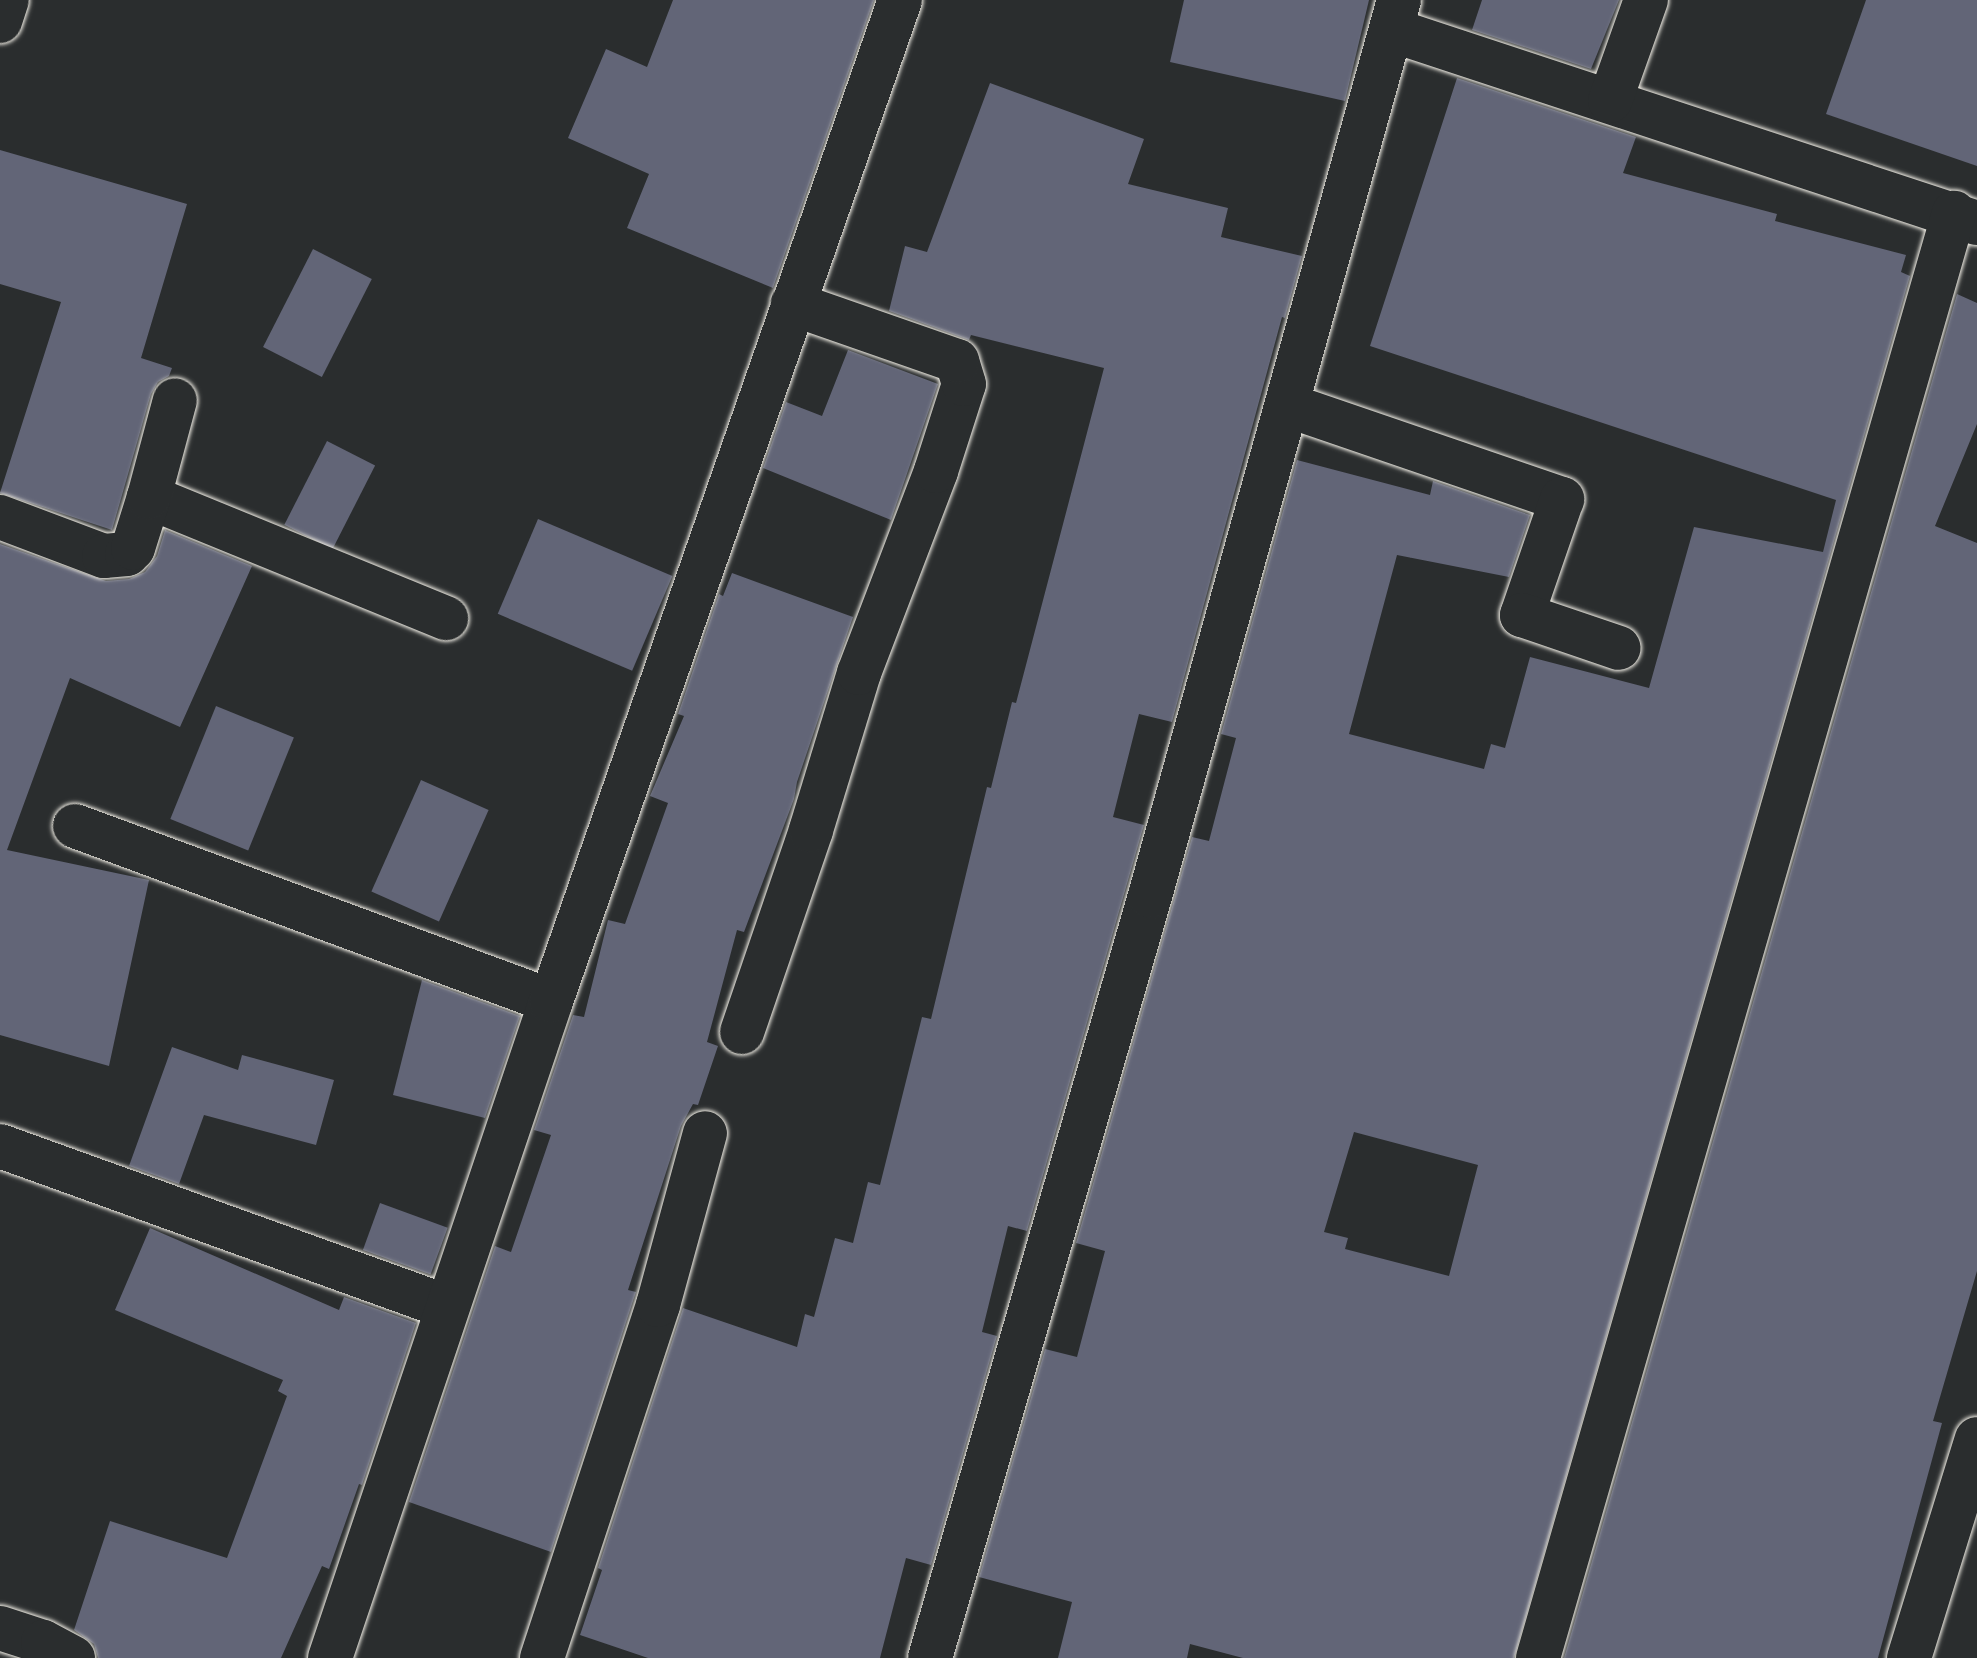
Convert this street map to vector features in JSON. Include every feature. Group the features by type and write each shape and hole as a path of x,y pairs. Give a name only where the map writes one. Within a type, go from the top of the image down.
{"street":[{"path":"0,21 7,0"},
{"path":"330,1658 551,1001 900,0"},
{"path":"1610,101 1646,0"},
{"path":"930,1658 1396,15 1610,101 1965,218 1805,720 1538,1658"},
{"path":"742,1032 811,830 859,673 936,471 964,384 963,371 957,361 793,304"},
{"path":"0,517 104,556 121,557 133,548 175,400"},
{"path":"1287,405 1562,499 1522,615 1619,648"},
{"path":"149,497 446,618"},
{"path":"75,826 551,1001"},
{"path":"542,1658 658,1305 705,1133"},
{"path":"0,1146 447,1307"},
{"path":"1909,1658 1977,1439"},
{"path":"0,1628 43,1642 73,1658"}],"building":[{"path":"673,0 874,0 773,288 627,228 649,174 568,138 606,49 647,67"},
{"path":"1184,0 1369,0 1345,101 1170,62"},
{"path":"1482,0 1619,0 1591,69 1472,30"},
{"path":"1866,0 1977,0 1977,166 1826,114"},
{"path":"1457,78 1636,137 1623,173 1777,214 1775,221 1906,255 1901,272 1910,276 1514,1658 1243,1658 1190,1644 1187,1658 1058,1658 1072,1602 979,1577 1045,1349 1077,1357 1105,1251 1076,1243 1192,837 1209,841 1236,738 1221,734 1297,460 1430,495 1433,481 1530,515 1509,577 1397,555 1349,734 1484,769 1491,744 1505,748 1530,657 1649,688 1694,527 1823,552 1836,500 1370,346","holes":["1354,1132 1478,1165 1449,1276 1345,1249 1348,1238 1324,1232"]},
{"path":"990,83 1144,139 1128,184 1228,208 1221,237 1302,256 1285,318 1282,317 1172,722 1139,714 1113,817 1144,825 1027,1231 1008,1226 982,1332 997,1336 931,1565 906,1558 880,1658 648,1658 580,1635 602,1570 598,1568 683,1308 797,1347 805,1314 814,1317 835,1238 853,1243 868,1182 880,1185 922,1017 931,1019 987,787 991,788 1012,702 1016,703 1104,368 971,335 969,340 889,311 905,246 927,252"},
{"path":"0,150 187,204 141,358 172,368 169,376 158,382 151,394 112,530 0,493 61,302 0,284"},
{"path":"313,249 372,279 322,377 263,347"},
{"path":"1957,294 1977,303 1977,424 1935,526 1977,543 1977,1271 1933,1421 1942,1423 1878,1658 1564,1658"},
{"path":"848,350 938,384 891,520 763,468 786,402 822,416"},
{"path":"327,441 375,466 332,549 284,525"},
{"path":"538,519 672,576 632,671 498,614"},
{"path":"165,530 252,566 180,727 70,678 7,850 149,880 109,1066 0,1035 0,544 106,581 129,579 145,572 157,556"},
{"path":"732,573 853,617 794,799 744,932 737,930 707,1042 718,1046 698,1105 693,1104 681,1126 628,1290 636,1292 551,1552 409,1502 495,1246 511,1252 551,1135 534,1130 573,1015 584,1017 608,920 625,924 668,803 650,796 684,716 678,714 719,594 723,596"},
{"path":"216,706 294,737 248,851 170,819"},
{"path":"421,780 489,810 439,922 371,891"},
{"path":"422,980 520,1016 485,1118 393,1095"},
{"path":"172,1047 238,1070 242,1055 334,1080 316,1145 204,1115 179,1184 129,1166"},
{"path":"380,1203 448,1228 431,1275 363,1250"},
{"path":"150,1228 339,1310 344,1297 416,1323 362,1485 359,1484 329,1569 322,1566 281,1658 98,1658 94,1644 74,1630 110,1521 227,1558 287,1396 278,1391 283,1380 115,1310"}]}
